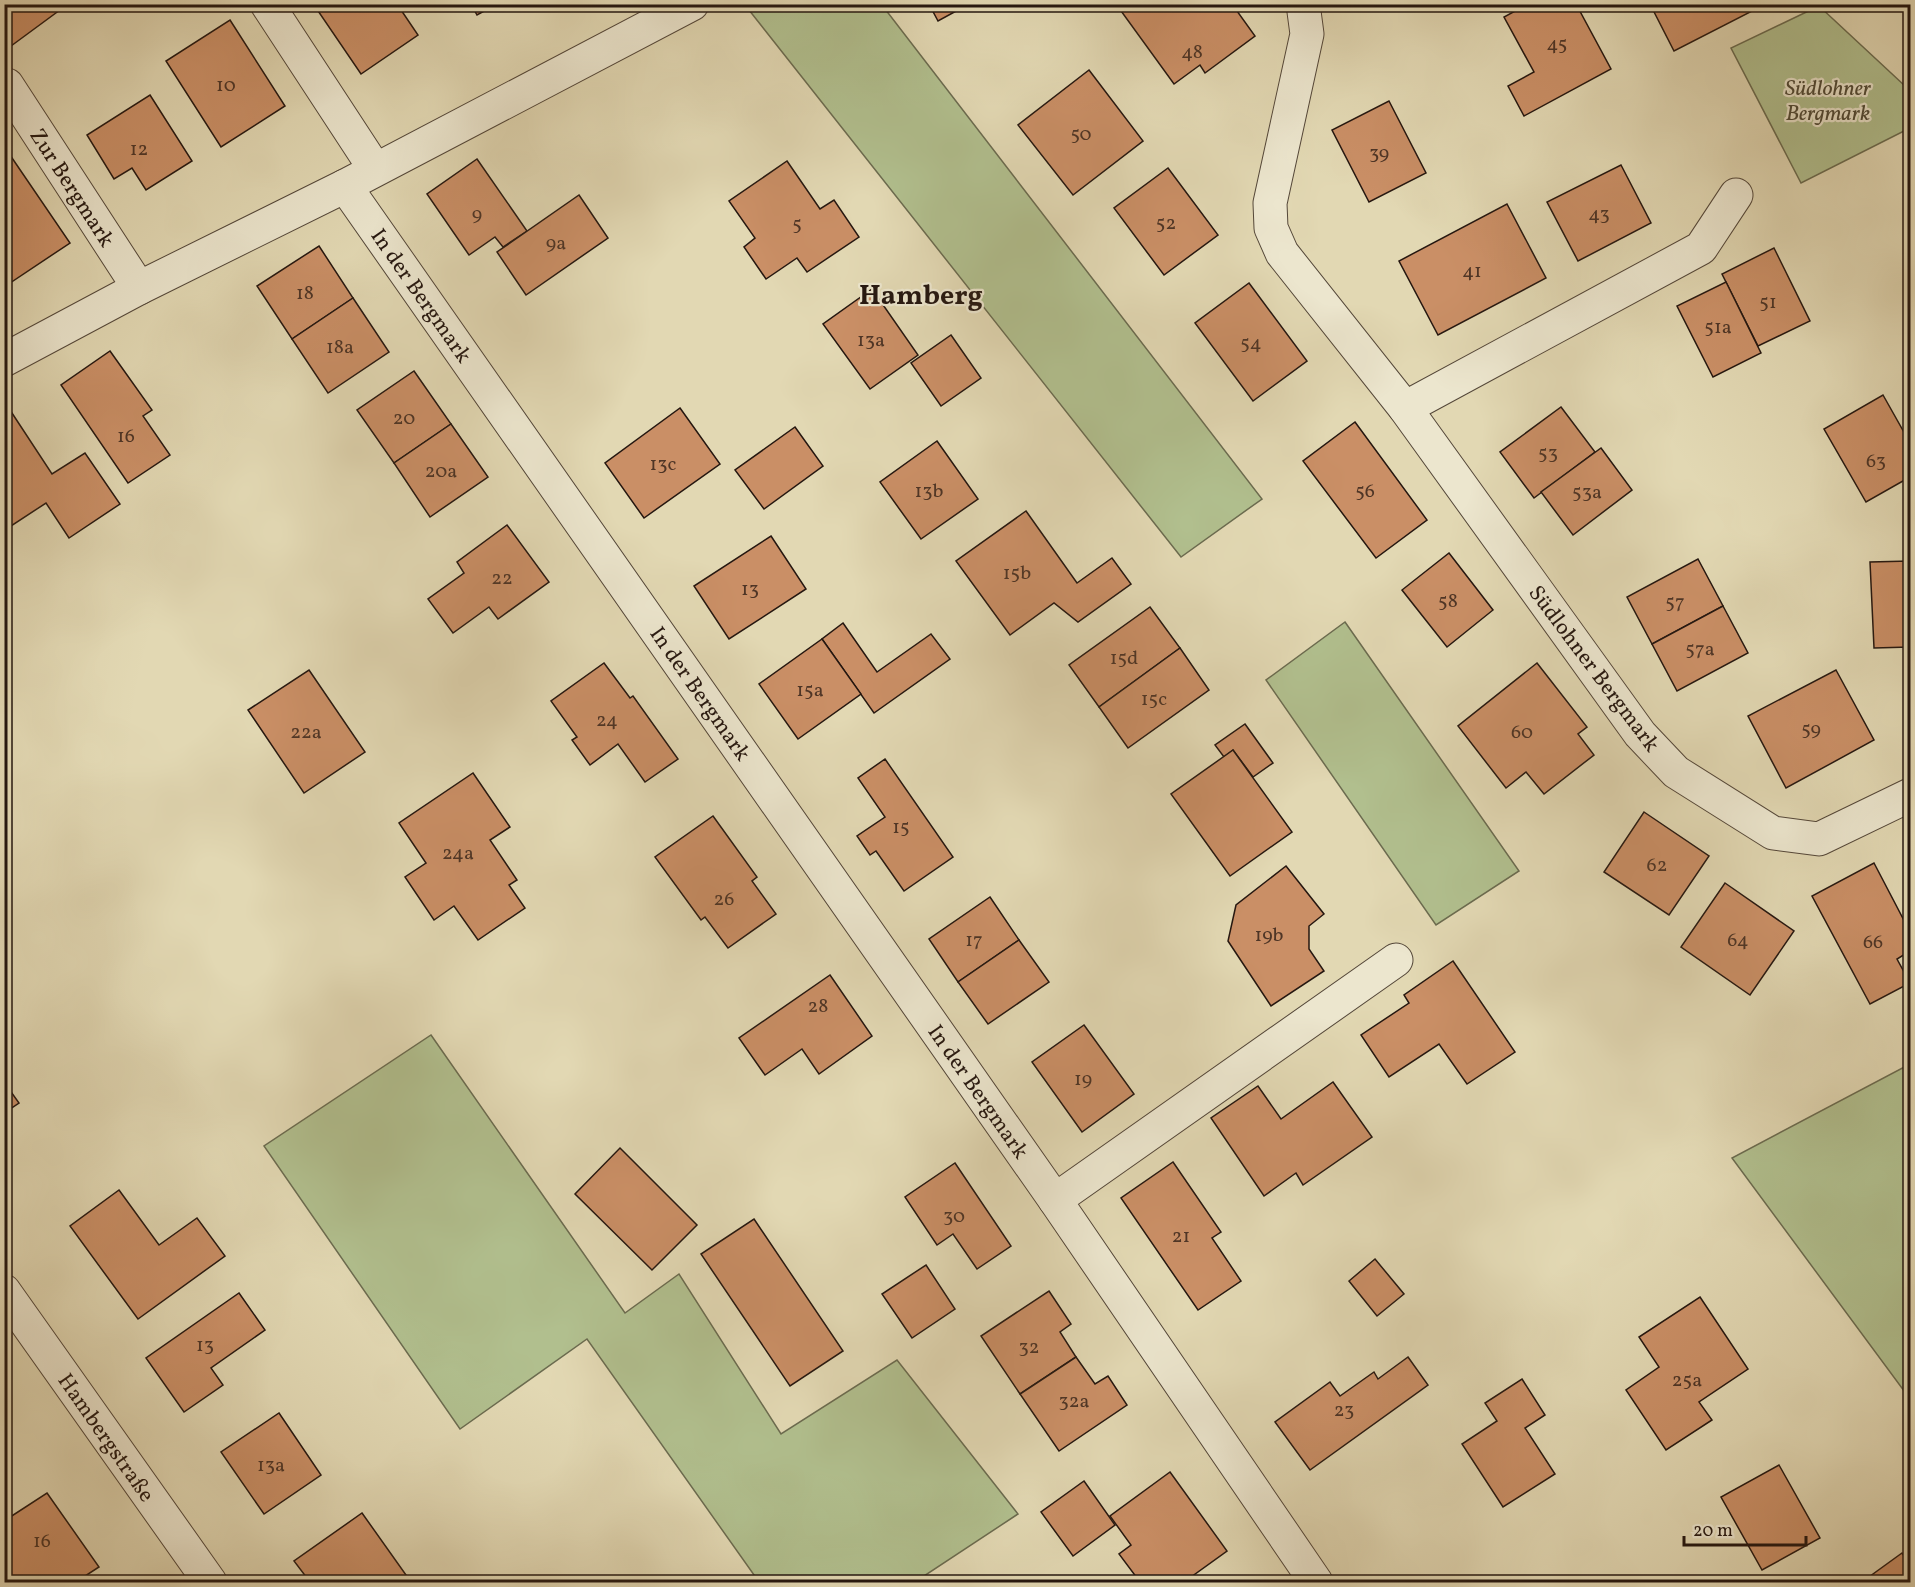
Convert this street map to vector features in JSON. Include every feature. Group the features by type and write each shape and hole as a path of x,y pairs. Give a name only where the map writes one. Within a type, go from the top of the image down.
{"street":[{"path":"267,4 375,169"},
{"path":"4,360 139,288 345,186 692,4"},
{"name":"Südlohner Bergmark","path":"1302,4 1307,34 1270,203 1271,228 1282,253 1405,408 1640,734 1676,772 1773,833 1819,839 1911,795"},
{"name":"Zur Bergmark","path":"7,85 139,288"},
{"name":"In der Bergmark","path":"345,186 1055,1200 1316,1582"},
{"path":"1405,408 1701,248 1736,195"},
{"path":"1055,1200 1396,960"},
{"name":"Hambergstraße","path":"4,1291 210,1582"}],"green space":[{"path":"745,5 882,5 1262,499 1181,557"},
{"name":"Südlohner Bergmark","path":"1819,6 1905,86 1910,85 1910,128 1801,183 1731,48"},
{"path":"1345,622 1519,871 1436,925 1266,680"},
{"path":"431,1035 625,1313 679,1274 781,1434 897,1360 1018,1514 915,1582 759,1582 587,1339 460,1429 264,1146"},
{"path":"1910,1064 1910,1399 1732,1158"}],"building":[{"path":"4,4 68,4 11,46 4,36"},
{"path":"397,4 418,35 361,74 314,5"},
{"path":"471,4 497,4 477,15"},
{"path":"929,4 969,4 938,21"},
{"path":"1116,4 1232,4 1255,36 1205,73 1200,65 1174,84"},
{"path":"1528,4 1576,4 1611,69 1524,116 1508,86 1534,72 1504,17"},
{"path":"1650,4 1761,4 1762,6 1674,51"},
{"path":"230,20 285,106 221,147 166,61"},
{"path":"1089,70 1143,141 1073,195 1018,125"},
{"path":"150,95 192,161 146,190 132,168 114,179 87,135"},
{"path":"1389,101 1426,173 1369,202 1332,130"},
{"path":"10,155 70,243 10,283 4,275 4,159"},
{"path":"477,159 527,231 503,247 495,237 469,255 427,194"},
{"path":"787,161 820,209 834,200 859,237 807,272 797,258 766,279 744,247 755,238 729,201"},
{"path":"1621,165 1651,223 1578,261 1547,202"},
{"path":"1168,168 1218,235 1164,275 1114,208"},
{"path":"579,195 608,238 526,295 497,252"},
{"path":"1507,204 1546,278 1438,335 1399,261"},
{"path":"319,246 353,298 292,339 257,286"},
{"path":"1774,248 1810,321 1758,346 1722,274"},
{"path":"1726,282 1761,353 1713,377 1677,306"},
{"path":"1249,283 1307,361 1253,401 1195,323"},
{"path":"872,289 918,355 870,389 823,324"},
{"path":"353,298 389,352 328,393 292,339"},
{"path":"951,335 981,378 941,406 911,363"},
{"path":"110,351 152,410 143,416 170,455 128,483 61,385"},
{"path":"414,371 451,424 394,463 357,410"},
{"path":"1883,395 1910,443 1910,477 1866,502 1824,429"},
{"path":"1561,407 1595,452 1534,498 1500,452"},
{"path":"680,408 720,464 644,518 605,463"},
{"path":"10,410 52,474 85,453 120,504 69,538 46,503 8,528 4,523 4,413"},
{"path":"1355,422 1427,520 1376,558 1303,461"},
{"path":"451,424 488,477 430,517 394,463"},
{"path":"795,427 823,466 764,509 735,470"},
{"path":"937,441 978,499 921,539 880,482"},
{"path":"1601,448 1632,490 1573,535 1541,492"},
{"path":"1026,511 1077,583 1112,558 1131,584 1078,622 1054,603 1010,635 956,561"},
{"path":"507,525 549,582 498,619 489,607 453,633 428,599 464,573 457,562"},
{"path":"771,536 806,589 729,639 694,586"},
{"path":"1449,553 1493,610 1447,647 1402,590"},
{"path":"1698,559 1723,606 1652,644 1627,597"},
{"path":"1910,561 1910,647 1874,648 1870,562"},
{"path":"1723,606 1748,653 1677,691 1652,644"},
{"path":"1150,607 1180,648 1099,707 1069,665"},
{"path":"843,623 877,672 931,634 950,659 874,713 822,639"},
{"path":"822,639 861,694 798,739 759,684"},
{"path":"1180,648 1209,690 1128,748 1099,707"},
{"path":"604,663 630,698 633,696 678,759 645,782 618,744 590,765 572,740 577,737 551,701"},
{"path":"1537,663 1587,727 1578,734 1594,755 1544,794 1526,772 1506,788 1458,726"},
{"path":"309,670 365,752 304,793 248,710"},
{"path":"1836,670 1874,740 1786,788 1748,716"},
{"path":"1245,724 1273,763 1253,777 1233,750 1224,757 1215,745"},
{"path":"1233,750 1292,832 1230,876 1171,794"},
{"path":"885,759 953,857 904,891 876,851 870,855 857,836 885,817 858,778"},
{"path":"473,773 510,827 490,840 517,880 509,885 525,908 478,940 454,906 434,920 405,877 426,863 399,823"},
{"path":"1644,812 1709,856 1669,915 1604,872"},
{"path":"713,816 757,877 752,881 776,914 728,948 705,917 701,920 655,857"},
{"path":"1874,863 1910,932 1910,951 1897,959 1910,983 1870,1004 1812,896"},
{"path":"1286,866 1324,914 1309,926 1309,949 1324,971 1271,1006 1228,941 1236,905"},
{"path":"1725,883 1794,931 1750,995 1681,947"},
{"path":"990,897 1019,940 958,982 929,939"},
{"path":"1019,940 1049,982 988,1024 958,982"},
{"path":"1453,961 1515,1052 1467,1084 1439,1044 1389,1077 1361,1035 1409,1003 1404,995"},
{"path":"830,975 872,1036 819,1074 802,1049 765,1075 739,1038"},
{"path":"1084,1025 1134,1094 1082,1132 1032,1062"},
{"path":"4,1082 19,1103 4,1113"},
{"path":"1333,1082 1372,1137 1303,1185 1296,1173 1264,1196 1211,1118 1258,1086 1281,1119"},
{"path":"620,1148 697,1225 652,1270 575,1194"},
{"path":"1173,1162 1221,1232 1212,1238 1241,1281 1198,1310 1121,1198"},
{"path":"955,1163 1011,1246 977,1269 953,1234 937,1245 905,1197"},
{"path":"119,1190 159,1245 197,1218 225,1256 138,1319 70,1226"},
{"path":"754,1219 843,1351 790,1386 701,1254"},
{"path":"1375,1259 1404,1294 1377,1316 1349,1281"},
{"path":"926,1265 955,1309 912,1338 882,1294"},
{"path":"1049,1291 1071,1324 1060,1332 1076,1357 1020,1394 981,1336"},
{"path":"239,1293 265,1330 211,1368 223,1385 184,1412 146,1358"},
{"path":"1700,1297 1748,1369 1699,1402 1712,1420 1666,1450 1626,1390 1659,1367 1639,1337"},
{"path":"1076,1357 1095,1384 1108,1376 1127,1405 1059,1451 1020,1394"},
{"path":"1408,1357 1428,1385 1310,1470 1275,1422 1330,1382 1340,1396 1374,1372 1378,1379"},
{"path":"1522,1379 1545,1415 1525,1428 1555,1474 1503,1507 1462,1444 1497,1421 1485,1403"},
{"path":"279,1413 321,1475 264,1514 221,1452"},
{"path":"1779,1465 1820,1538 1762,1570 1721,1497"},
{"path":"1170,1472 1227,1551 1184,1582 1140,1582 1119,1554 1131,1545 1110,1516"},
{"path":"1084,1481 1115,1525 1073,1556 1041,1512"},
{"path":"47,1493 99,1567 76,1582 4,1582 4,1569 9,1566 4,1560 4,1521"},
{"path":"362,1513 411,1582 310,1582 294,1561"},
{"path":"1902,1553 1910,1565 1910,1582 1862,1582"}],"district":[{"name":"Hamberg","path":"921,294"}]}
